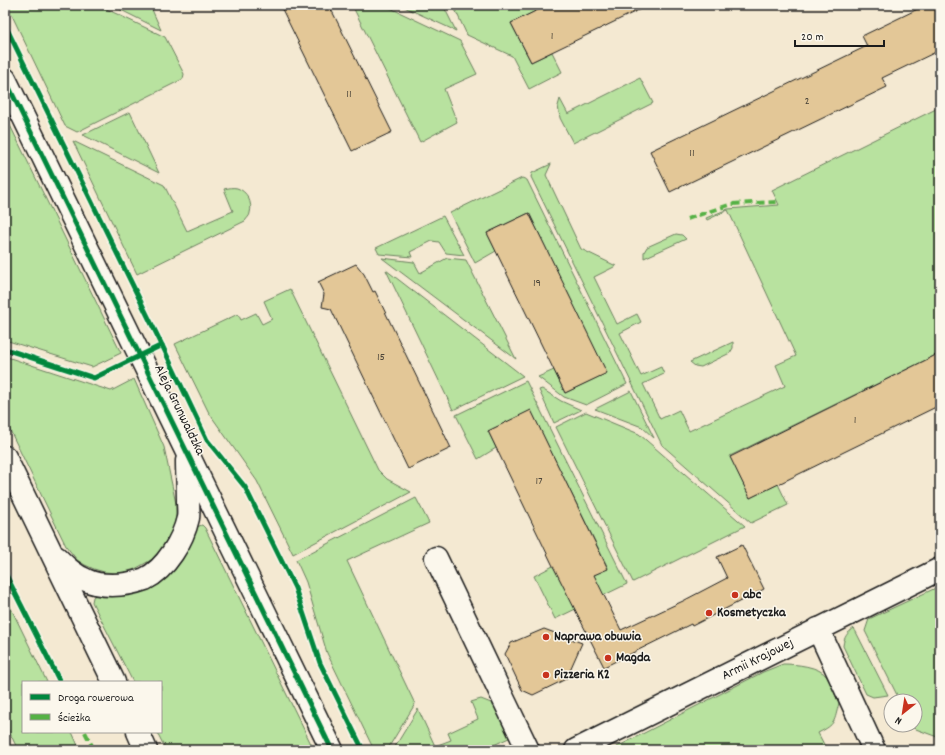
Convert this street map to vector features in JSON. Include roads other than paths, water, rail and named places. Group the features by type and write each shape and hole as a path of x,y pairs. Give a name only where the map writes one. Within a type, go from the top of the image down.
{"street":[{"name":"Aleja Grunwaldzka","path":"5,79 332,750"},
{"path":"52,553 70,572 85,580 103,585 132,584 146,578 158,570 178,545 188,517 187,454"},
{"path":"5,457 114,681"},
{"path":"436,558 528,750"},
{"name":"Armii Krajowej","path":"576,750 940,569"},
{"path":"818,629 874,750"},
{"path":"138,733 146,750"}],"place":[{"name":"abc","path":"735,595"},
{"name":"Kosmetyczka","path":"709,613"},
{"name":"Naprawa obuwia","path":"546,637"},
{"name":"Magda","path":"608,658"},
{"name":"Pizzeria K2","path":"546,675"}]}
